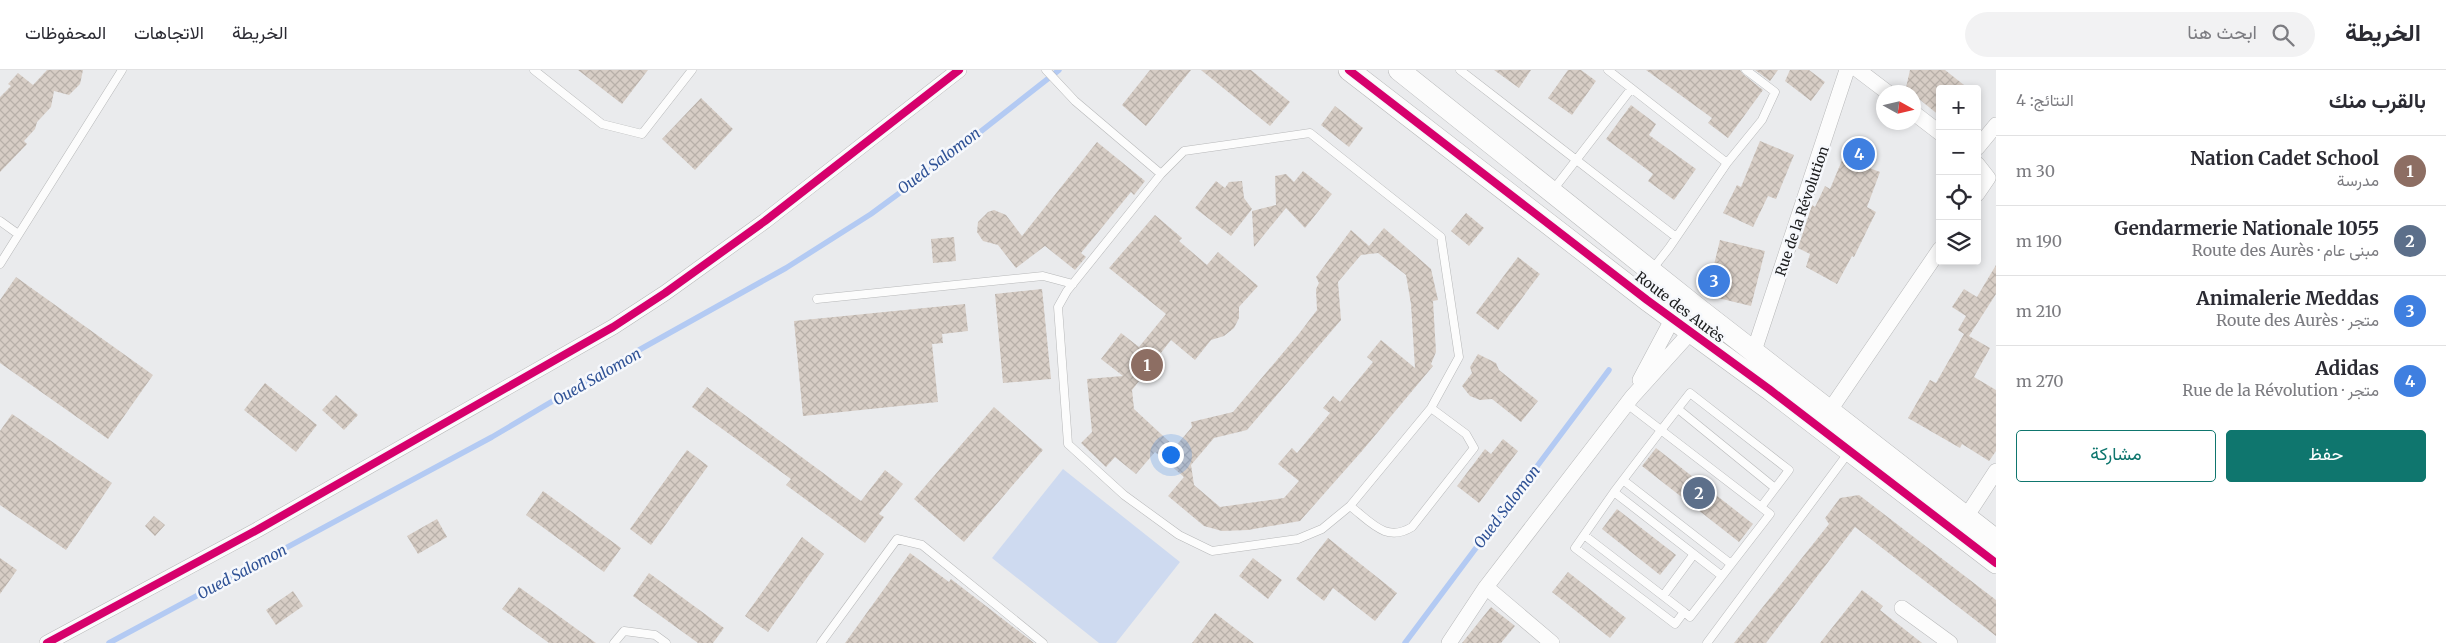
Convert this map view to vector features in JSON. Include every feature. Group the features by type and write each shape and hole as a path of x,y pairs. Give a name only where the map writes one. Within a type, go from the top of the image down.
{"street":[{"path":"47,643 257,530 613,326 672,288 765,222 959,70"},
{"name":"Route des Aurès","path":"1349,70 1996,563"},
{"name":"Route des Aurès","path":"1399,70 1696,307 1996,540"},
{"name":"Rue de la Révolution","path":"1754,351 1847,70"},
{"path":"1858,70 1878,85"},
{"path":"1921,117 1937,130"},
{"path":"1981,143 1996,125"},
{"path":"1981,168 1992,180 1981,190"},
{"path":"1830,410 1936,255"},
{"path":"1627,404 1673,318 1696,307"},
{"path":"1449,643 1486,587 1627,404 1692,332 1696,307"},
{"path":"1966,517 1996,471"},
{"path":"1486,587 1552,643"},
{"path":"1902,608 1950,643"}],"lane":[{"path":"0,264 122,70"},
{"path":"534,70 602,124 642,134 692,70"},
{"path":"1046,70 1067,93 1161,174"},
{"path":"1460,70 1676,237"},
{"path":"1608,70 1727,163"},
{"path":"1636,290 1676,237 1727,163 1762,120 1775,92 1746,70"},
{"path":"1552,191 1631,88"},
{"path":"1310,133 1441,237 1459,357 1431,408 1350,506 1322,530 1298,539 1212,551 1178,535 1124,495 1068,444 1058,307 1073,284 1161,174 1184,151 1310,133"},
{"path":"0,221 18,234"},
{"path":"817,299 1043,276 1073,284"},
{"path":"1684,612 1675,624 1575,548 1614,492 1690,393 1789,470 1760,507"},
{"path":"1584,535 1690,617 1770,514 1627,404"},
{"path":"1350,506 1387,534 1401,534 1412,527 1474,448 1466,434 1431,408"},
{"path":"1678,409 1775,488"},
{"path":"1707,643 1850,451"},
{"path":"1623,480 1731,564"},
{"path":"1614,492 1722,576"},
{"path":"821,643 897,539 922,545 1043,643"},
{"path":"1662,596 1694,554"},
{"path":"614,643 624,631 655,635 666,643"}],"shaded area":[{"path":"1063,469 1180,562 1116,643 1099,643 992,558"}],"building":[{"path":"47,70 83,70 80,84 69,95 54,91 51,107 37,122 35,129 24,141 27,144 0,172 0,97 11,86 8,84 18,73 33,85"},
{"path":"578,70 648,70 622,104"},
{"path":"1150,70 1191,70 1146,126 1122,105"},
{"path":"1201,70 1251,70 1290,102 1270,126"},
{"path":"1494,70 1531,70 1519,88"},
{"path":"1568,70 1581,70 1596,81 1572,115 1548,98"},
{"path":"1646,70 1740,70 1763,90 1728,138 1708,123 1712,118"},
{"path":"1755,70 1778,70 1770,81"},
{"path":"1790,70 1809,70 1825,82 1811,101 1785,81"},
{"path":"1910,70 1945,70 1964,85 1936,85 1936,113 1921,101 1921,85 1907,85"},
{"path":"701,98 733,129 695,170 662,139"},
{"path":"1631,105 1656,124 1649,135 1696,169 1674,200 1648,181 1653,174 1606,139"},
{"path":"1335,106 1363,128 1349,147 1321,125"},
{"path":"1760,141 1794,155 1776,199 1768,196 1753,227 1723,213 1737,185 1741,187"},
{"path":"1097,142 1145,181 1134,195 1131,192 1081,253 1086,257 1075,270 1045,246 1016,268 998,245 983,241 977,232 978,222 988,212 994,210 1006,215 1022,236"},
{"path":"1843,158 1880,172 1867,207 1876,212 1854,257 1852,256 1837,284 1806,267 1810,254 1798,248 1812,205 1815,207 1825,186 1830,189"},
{"path":"1303,171 1332,194 1305,228 1286,208 1254,247 1252,211 1276,205 1275,176 1286,174 1294,182"},
{"path":"1216,181 1225,188 1229,182 1242,181 1244,198 1252,209 1231,236 1195,208"},
{"path":"1466,213 1484,228 1469,246 1451,231"},
{"path":"1155,215 1182,238 1179,241 1207,265 1218,252 1258,286 1239,307 1239,318 1234,328 1224,336 1211,340 1195,360 1171,340 1132,390 1134,409 1175,447 1192,427 1191,422 1233,412 1298,335 1317,310 1316,289 1319,283 1316,277 1351,230 1369,246 1384,228 1431,269 1438,300 1433,301 1436,352 1431,364 1433,366 1300,521 1248,530 1222,531 1204,526 1168,496 1184,477 1155,452 1136,474 1115,457 1106,467 1081,443 1092,432 1087,379 1123,376 1101,359 1121,333 1139,347 1166,314 1109,268","holes":["1378,253 1406,275 1411,304 1415,368 1381,340 1367,357 1373,362 1340,402 1333,396 1323,408 1330,413 1297,453 1292,448 1278,464 1299,481 1284,498 1220,507 1194,485 1191,465 1214,438 1247,430 1341,320 1338,282 1361,255"]},
{"path":"954,237 956,261 933,263 931,239"},
{"path":"1720,240 1765,251 1751,306 1718,298 1724,272 1713,269"},
{"path":"1518,257 1540,274 1498,330 1476,313"},
{"path":"1996,265 1996,294 1969,336 1990,348 1974,377 1996,390 1996,451 1989,461 1962,444 1960,448 1908,418 1930,380 1936,383 1964,334 1958,330 1966,316 1952,307 1964,289 1977,297"},
{"path":"16,277 153,375 108,439 0,363 0,300"},
{"path":"1042,289 1051,379 1003,383 995,294"},
{"path":"965,304 968,331 942,334 943,343 932,344 938,402 803,416 794,321"},
{"path":"1478,354 1496,363 1499,370 1538,401 1521,422 1492,399 1480,400 1470,396 1462,386 1472,373 1470,367"},
{"path":"265,383 317,425 296,452 244,410"},
{"path":"707,387 861,501 885,470 903,484 879,514 884,517 865,543 786,485 791,479 692,407"},
{"path":"336,395 358,415 344,430 322,410"},
{"path":"994,407 1043,450 964,542 914,499"},
{"path":"12,414 112,483 66,550 0,505 0,431"},
{"path":"1503,439 1518,451 1479,503 1457,486 1485,449 1491,454"},
{"path":"1656,448 1753,524 1739,542 1642,466"},
{"path":"687,450 708,466 651,545 630,529"},
{"path":"543,491 621,548 604,572 526,515"},
{"path":"1859,495 1996,600 1996,636 1855,527 1766,643 1734,643 1829,524 1825,518 1840,498"},
{"path":"1617,509 1676,555 1660,575 1602,529"},
{"path":"154,516 165,525 155,536 145,526"},
{"path":"437,519 447,537 418,554 407,536"},
{"path":"802,537 824,554 768,632 745,616"},
{"path":"1328,538 1397,593 1375,621 1333,588 1324,601 1296,579"},
{"path":"910,553 949,582 951,579 1034,643 845,643"},
{"path":"0,558 17,570 0,594"},
{"path":"1253,558 1282,580 1268,599 1239,576"},
{"path":"1568,572 1626,618 1610,638 1552,592"},
{"path":"649,573 724,628 713,643 698,643 633,596"},
{"path":"519,587 596,643 549,643 502,609"},
{"path":"1862,590 1883,606 1880,610 1922,643 1820,643"},
{"path":"293,591 303,606 276,625 266,610"},
{"path":"1491,607 1515,626 1501,643 1462,643"},
{"path":"1215,613 1254,643 1192,643"}],"waterway":[{"name":"Oued Salomon","path":"109,643 492,437 639,350 786,268 871,214 947,158 1059,70"},
{"name":"Oued Salomon","path":"1405,643 1609,370"}],"cycle path":[{"path":"47,643 257,530 613,327 665,293 765,221 959,70"},
{"path":"1349,70 1647,300 1769,389 1996,563"}],"place":[{"name":"Adidas","path":"1859,154"},
{"name":"Animalerie Meddas","path":"1714,281"},
{"name":"Nation Cadet School","path":"1147,365"},
{"name":"Gendarmerie Nationale 1055","path":"1699,493"}]}
